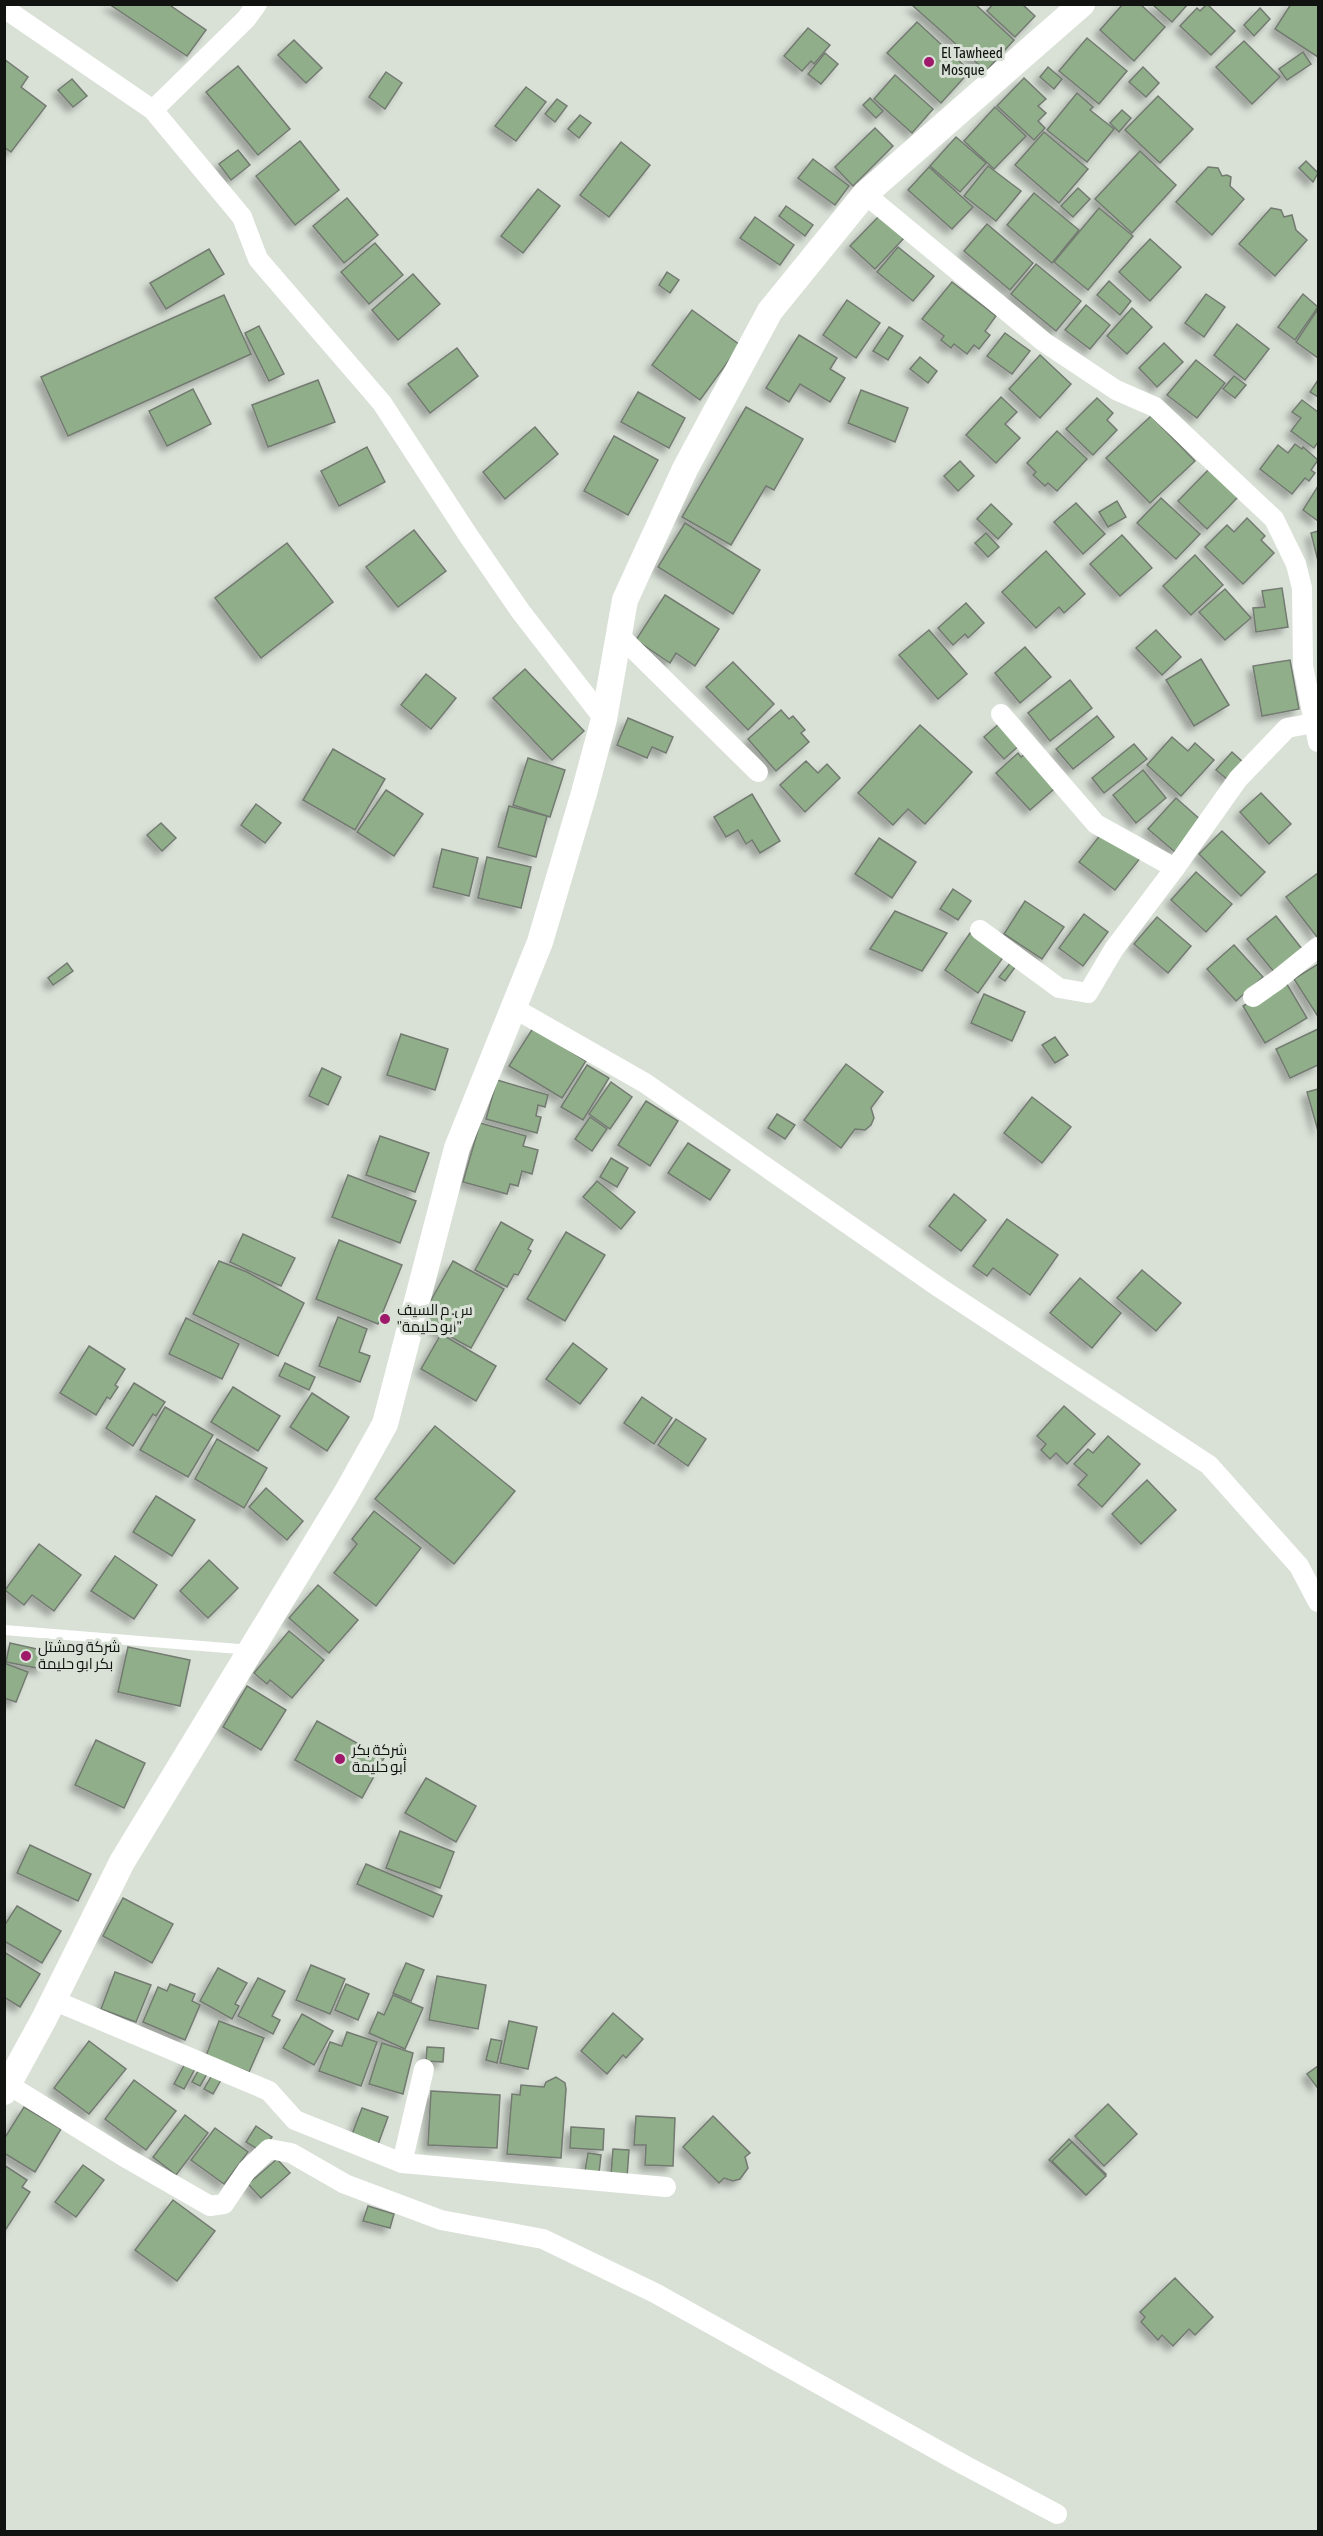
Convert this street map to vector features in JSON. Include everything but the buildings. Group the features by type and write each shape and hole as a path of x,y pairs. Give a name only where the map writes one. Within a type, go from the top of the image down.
{"street":[{"path":"153,110 246,19 257,4"},
{"path":"1057,2514 655,2293 543,2239 441,2220 345,2184 291,2153 269,2149 247,2170 224,2204 210,2206 7,2088 123,1862 347,1492 385,1425 457,1148 540,942 604,719 625,600 685,469 770,311 866,194 1082,4"},
{"path":"4,8 153,110 242,217 258,259 382,402 514,602 604,719"},
{"path":"866,194 1044,342 1116,390 1155,407 1274,519 1296,564 1302,588 1303,666 1316,733 1287,728 1238,779 1114,949 1088,993 1059,988 980,930"},
{"path":"618,634 758,772"},
{"path":"1001,714 1096,824 1175,868"},
{"path":"1253,997 1318,946"},
{"path":"512,1007 645,1083 940,1288 1209,1465 1299,1566 1318,1602"},
{"path":"53,2000 269,2091 296,2120 402,2163 666,2187"},
{"path":"402,2163 424,2069"}],"lane":[{"path":"4,1630 251,1650"}],"place":[{"name":"El Tawheed Mosque","path":"929,62"},
{"name":"س. م السيف \"ابو حليمة\"","path":"385,1319"},
{"name":"شركة ومشتل بكر ابو حليمة","path":"26,1656"},
{"name":"شركة بكر أبو حليمة","path":"340,1759"}]}
